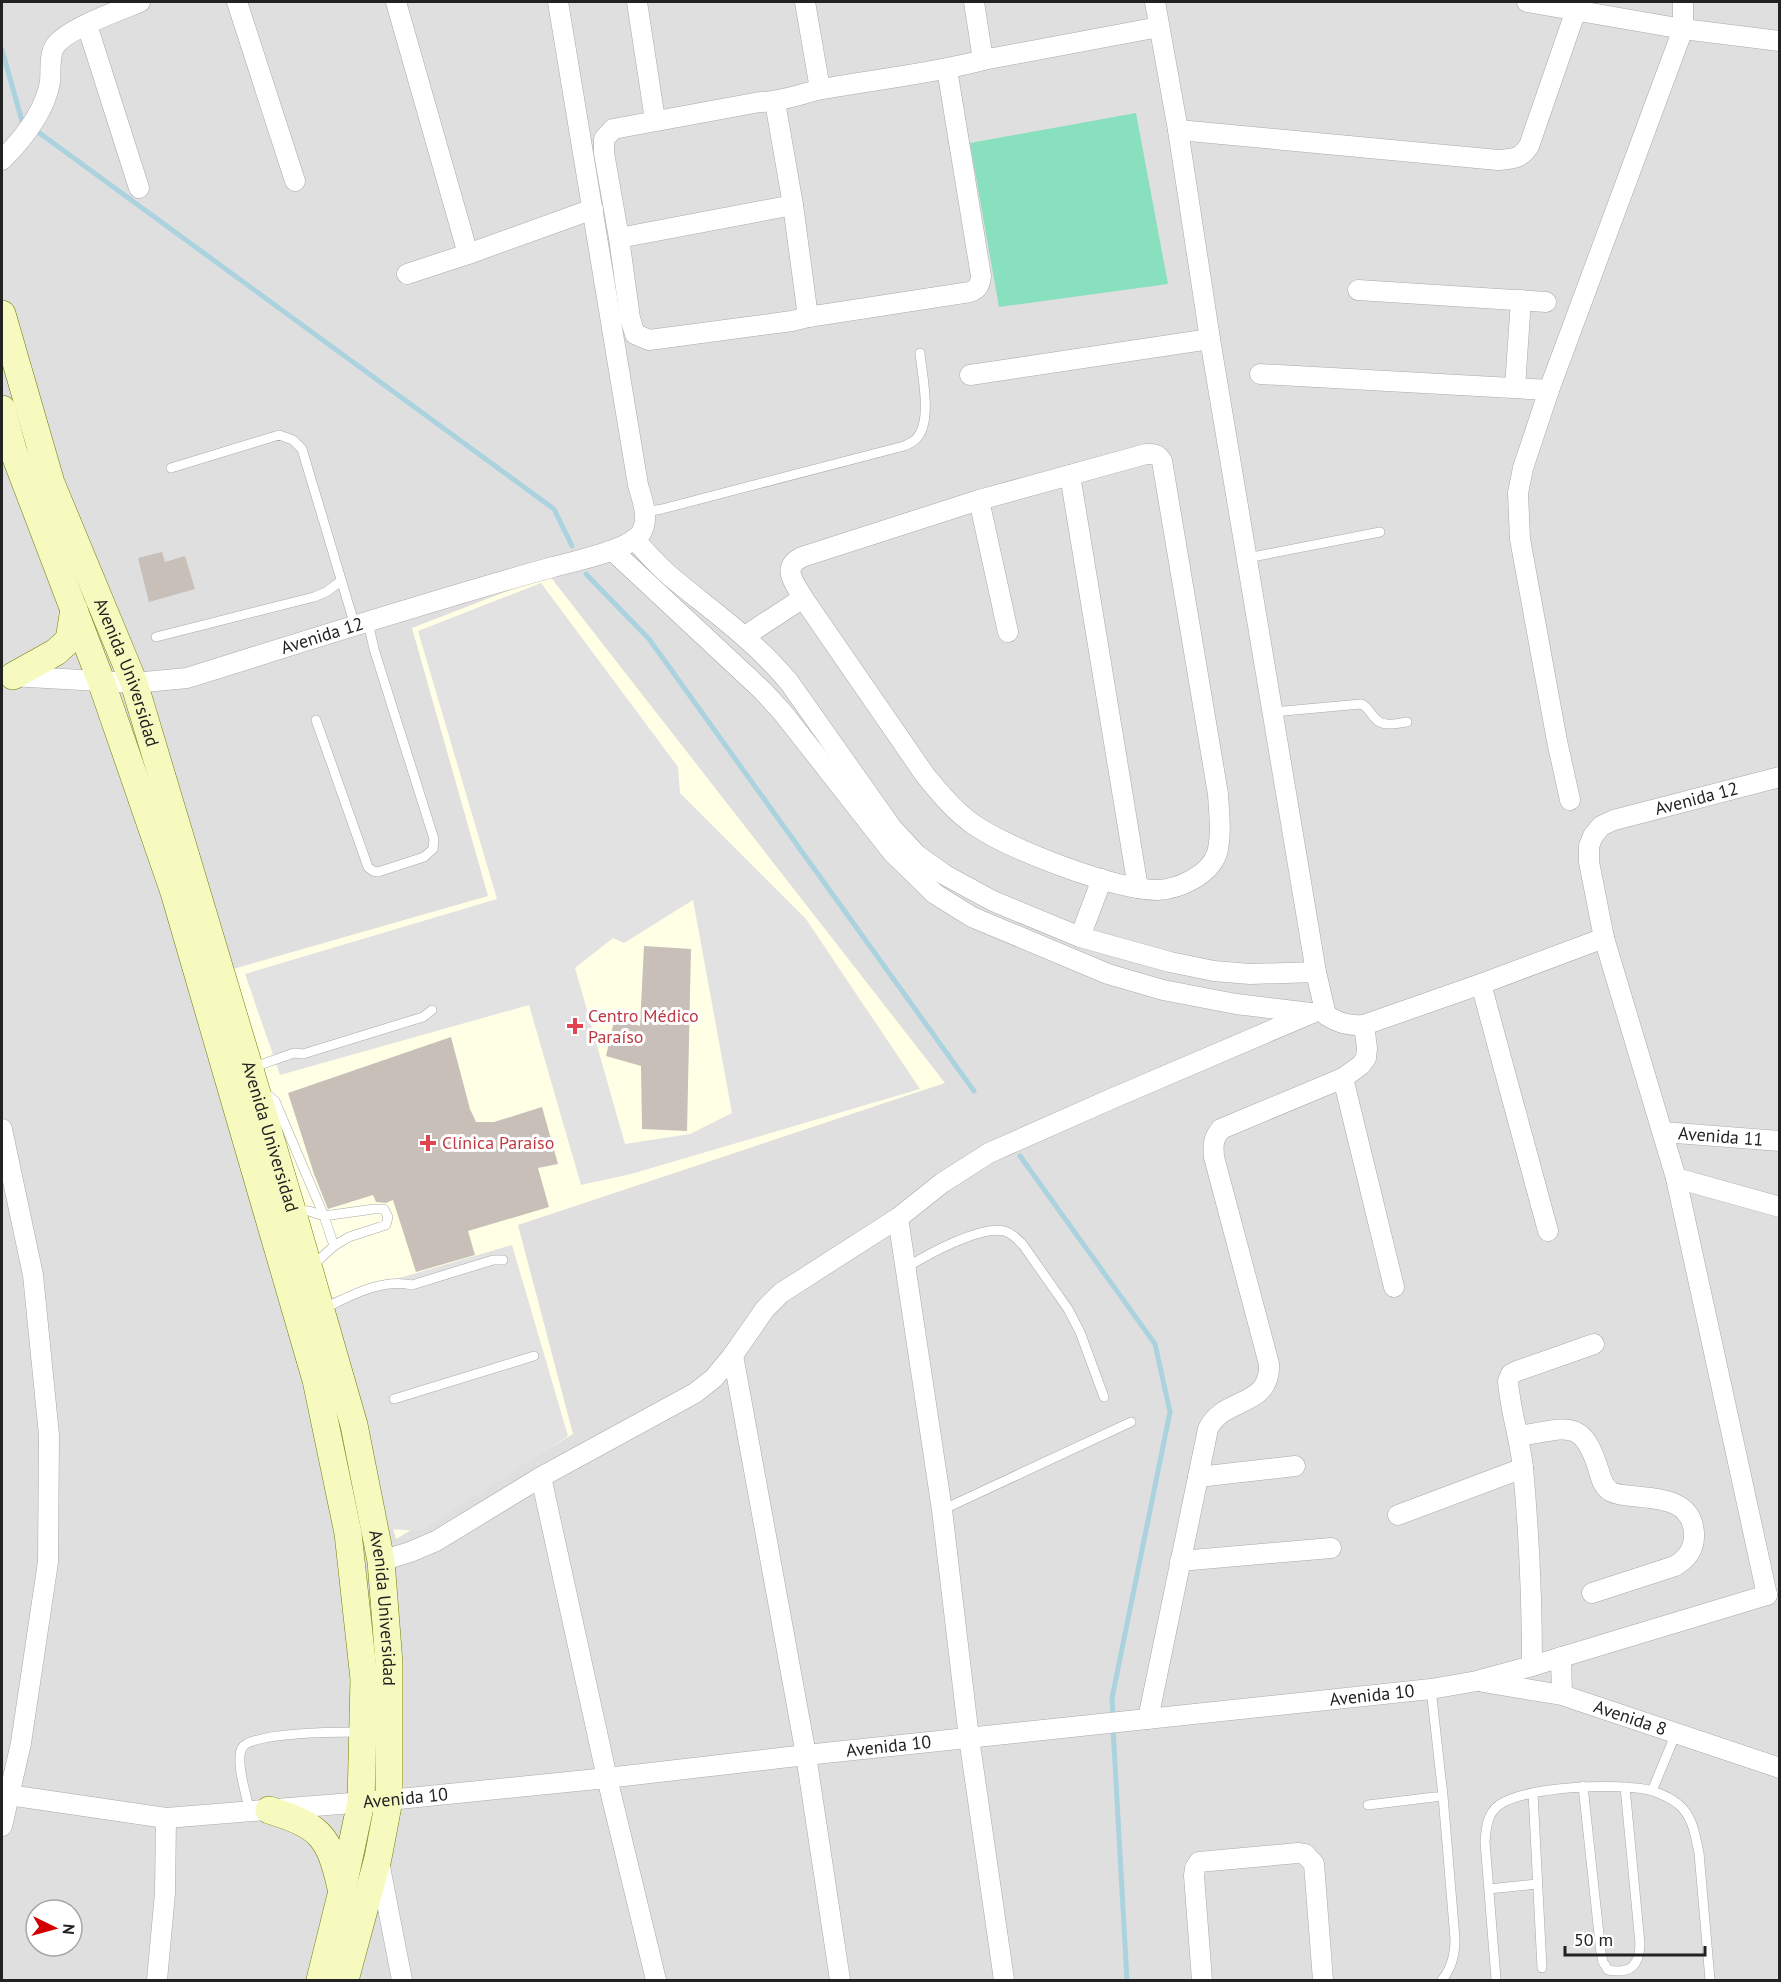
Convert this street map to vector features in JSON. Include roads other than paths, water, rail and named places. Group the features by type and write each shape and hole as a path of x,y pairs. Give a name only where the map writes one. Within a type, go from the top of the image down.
{"street":[{"path":"2,160 17,144 42,105 49,84 53,48 63,36 140,2"},
{"path":"237,2 295,181"},
{"path":"396,2 468,254"},
{"path":"558,2 638,485 645,512 644,525 634,540 669,575 745,636 770,660 789,682 892,828 917,855 945,875 993,901 1080,937 1170,962 1214,971 1250,974 1316,972"},
{"path":"637,2 655,120"},
{"path":"805,2 820,89"},
{"path":"974,2 983,60"},
{"path":"1155,2 1316,972 1319,1014"},
{"path":"1527,2 1683,29 1779,39"},
{"path":"1570,800 1522,550 1518,493 1523,468 1549,390 1683,29 1683,2"},
{"path":"1178,130 1512,160 1523,155 1529,146 1576,10"},
{"path":"87,25 139,188"},
{"path":"947,69 981,276 977,289 970,292 808,316 792,321 649,340 635,334 630,318 604,153 604,139 614,129 760,102 775,102 820,89 947,69 983,60 1159,27"},
{"path":"775,102 793,205 808,316"},
{"path":"619,238 793,205"},
{"path":"407,274 593,209"},
{"path":"1358,290 1546,302"},
{"path":"1515,387 1521,300"},
{"name":"Avenida Universidad","path":"2,314 51,483 134,683 354,1425 381,1561 389,1663 389,1800 378,1858 345,1980"},
{"path":"970,375 1210,339"},
{"path":"1260,374 1549,390"},
{"name":"Avenida Universidad","path":"2,409 7,449 74,609 174,892 316,1380 348,1533 364,1678 361,1802 320,1980"},
{"path":"1146,454 1154,454 1162,461 1218,794 1220,830 1217,854 1207,870 1176,887 1158,890 1138,888 1102,879 1039,856 999,840 972,824 925,775 790,576 794,561 979,500 1146,454"},
{"path":"1070,475 1138,888"},
{"path":"979,500 1008,632"},
{"name":"Avenida 12","path":"7,676 134,683 187,678 507,580 613,551 634,540"},
{"path":"613,551 763,691 783,713 892,852 935,894 972,917 1108,974 1163,990 1236,1004 1319,1014 1351,1026 1364,1025 1604,938 1676,1178 1773,1597"},
{"path":"745,636 803,598"},
{"path":"7,676 56,652 69,640 74,609"},
{"name":"Avenida 12","path":"1604,938 1589,862 1589,846 1601,826 1614,820 1779,777"},
{"path":"1080,937 1102,879"},
{"path":"1481,984 1548,1231"},
{"path":"381,1561 436,1541 541,1477 695,1393 714,1378 765,1309 781,1293 898,1218 942,1183 989,1153 1111,1099 1319,1014"},
{"path":"1148,1719 1208,1430 1212,1420 1218,1414 1261,1392 1269,1374 1269,1364 1214,1157 1215,1136 1221,1129 1343,1078 1361,1065 1366,1058 1367,1048 1364,1025"},
{"path":"1343,1078 1394,1287"},
{"path":"2,1129 8,1187 33,1275 49,1435 48,1562 21,1743 6,1795 2,1826"},
{"name":"Avenida 11","path":"1663,1132 1779,1141"},
{"path":"1676,1178 1779,1207"},
{"path":"898,1218 942,1510 969,1738 1004,1980"},
{"path":"1532,1666 1523,1468 1519,1436 1508,1388 1509,1377 1517,1371 1594,1344"},
{"path":"733,1355 806,1755 840,1980"},
{"path":"1519,1436 1572,1430 1580,1434 1592,1450 1602,1483 1611,1492 1668,1501 1687,1510 1695,1534 1694,1544 1683,1562 1592,1593"},
{"path":"1198,1477 1295,1466"},
{"path":"1398,1515 1523,1468"},
{"path":"541,1477 607,1778 656,1980"},
{"path":"1180,1561 1331,1548"},
{"name":"Avenida 10","path":"6,1795 166,1818 389,1800 607,1778 1431,1689 1477,1681 1773,1597"},
{"path":"1561,1657 1562,1695"},
{"name":"Avenida 8","path":"1477,1681 1562,1695 1779,1768"},
{"path":"260,1811 299,1819 316,1830 327,1844 336,1862 342,1891"},
{"path":"157,1980 165,1893 166,1818"},
{"path":"1202,1980 1195,1868 1199,1863 1298,1853 1305,1854 1314,1864 1323,1980"},
{"path":"378,1858 402,1980"}],"lane":[{"path":"645,512 904,446 916,440 922,430 926,412 920,353"},
{"path":"171,468 279,435 293,440 302,449 341,581 374,649 434,838 433,849 424,857 378,872 368,867 316,720"},
{"path":"1247,558 1380,532"},
{"path":"156,637 314,597 326,592 341,581"},
{"path":"1273,712 1361,704 1367,706 1379,723 1407,722"},
{"path":"334,1246 324,1216 274,1101 251,1078 294,1053 303,1054 423,1017 432,1010"},
{"path":"292,1210 309,1211 324,1216 384,1209 388,1217 386,1225 349,1237 334,1246 309,1268"},
{"path":"904,1269 976,1233 991,1230 1003,1231 1014,1236 1023,1245 1068,1309 1080,1332 1104,1397"},
{"path":"321,1310 348,1296 384,1284 399,1282 412,1285 493,1260 503,1260"},
{"path":"394,1399 534,1356"},
{"path":"942,1510 1131,1422"},
{"path":"1431,1689 1443,1796 1455,1952 1451,1967 1442,1980"},
{"path":"260,1811 239,1761 242,1748 248,1742 295,1733 363,1732"},
{"path":"1652,1791 1676,1733"},
{"path":"1583,1786 1601,1953 1608,1970 1617,1972 1635,1966 1639,1957 1640,1944 1625,1787"},
{"path":"1496,1979 1485,1842 1487,1823 1492,1812 1499,1805 1512,1798 1583,1786 1625,1787 1652,1791 1667,1797 1682,1808 1691,1821 1699,1853 1710,1980"},
{"path":"1533,1793 1542,1968"},
{"path":"1368,1805 1443,1796"},
{"path":"1489,1889 1537,1884"}],"waterway":[{"path":"2,50 22,121 26,124"},
{"path":"34,129 554,509 572,546"},
{"path":"586,574 649,639 974,1091"},
{"path":"1020,1156 1155,1344 1170,1412 1112,1698 1113,1718"},
{"path":"1113,1728 1127,1980"}],"place":[{"name":"Centro Médico Paraíso","path":"575,1026"},
{"name":"Clínica Paraíso","path":"428,1143"}]}
